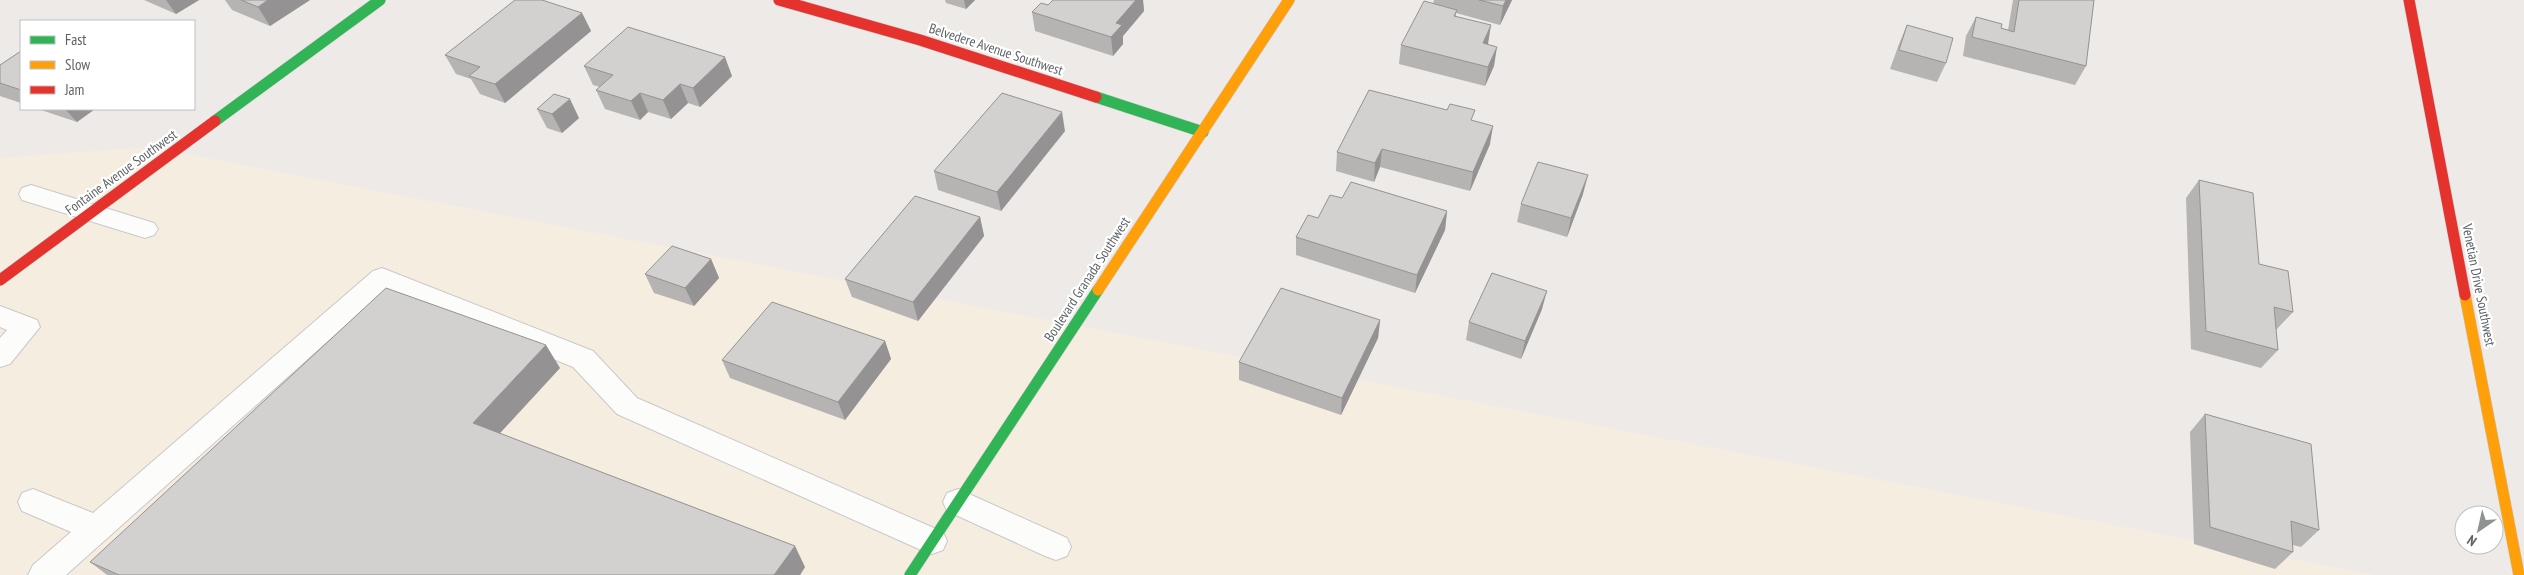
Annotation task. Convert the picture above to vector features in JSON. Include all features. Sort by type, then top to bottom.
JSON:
[{"type":"street","name":"Fontaine Avenue Southwest","points":[[0,280],[380,0]]},
{"type":"street","name":"Belvedere Avenue Southwest","points":[[779,0],[920,40],[1202,132]]},
{"type":"street","name":"Boulevard Granada Southwest","points":[[910,575],[1289,0]]},
{"type":"street","name":"Venetian Drive Southwest","points":[[2409,0],[2519,575]]},
{"type":"lane","points":[[30,194],[145,228]]},
{"type":"lane","points":[[44,575],[382,278],[583,359],[627,406],[932,541]]},
{"type":"lane","points":[[0,316],[27,327],[0,356]]},
{"type":"lane","points":[[33,502],[97,529]]},
{"type":"lane","points":[[958,502],[1056,547]]},
{"type":"shaded area","points":[[149,147],[2374,575],[0,575],[0,158]]},
{"type":"building","points":[[241,0],[268,0],[258,7]]},
{"type":"building","points":[[515,0],[542,0],[582,13],[495,84],[469,76],[480,67],[445,55]]},
{"type":"building","points":[[1053,0],[1136,0],[1116,23],[1122,25],[1111,37],[1032,12],[1041,3],[1048,5]]},
{"type":"building","points":[[1479,0],[1506,0],[1503,6]]},
{"type":"building","points":[[2019,0],[2094,0],[2086,66],[1972,37],[1976,17],[2002,24],[2001,28],[2014,32]]},
{"type":"building","points":[[1424,1],[1457,10],[1454,16],[1491,25],[1483,43],[1497,47],[1488,67],[1401,45]]},
{"type":"building","points":[[1907,25],[1953,38],[1946,63],[1899,50]]},
{"type":"building","points":[[628,27],[725,57],[693,88],[680,84],[663,100],[640,93],[631,101],[596,90],[613,75],[584,66]]},
{"type":"building","points":[[20,52],[20,90],[0,83],[0,65]]},
{"type":"building","points":[[1369,90],[1447,110],[1450,104],[1475,110],[1471,120],[1493,126],[1473,172],[1382,149],[1375,163],[1337,152]]},
{"type":"building","points":[[1002,93],[1062,112],[997,192],[934,171]]},
{"type":"building","points":[[554,94],[570,99],[552,114],[537,109]]},
{"type":"building","points":[[1538,162],[1588,175],[1571,218],[1521,204]]},
{"type":"building","points":[[2199,180],[2253,193],[2259,264],[2288,271],[2293,312],[2274,307],[2278,350],[2206,331]]},
{"type":"building","points":[[1351,182],[1447,211],[1417,275],[1296,237],[1308,215],[1318,218],[1330,195],[1342,198]]},
{"type":"building","points":[[915,196],[980,217],[913,302],[845,279]]},
{"type":"building","points":[[672,246],[711,259],[685,288],[645,274]]},
{"type":"building","points":[[1492,273],[1547,291],[1525,341],[1469,322]]},
{"type":"building","points":[[386,288],[546,345],[473,423],[795,546],[774,575],[119,575],[90,562]]},
{"type":"building","points":[[1281,288],[1380,320],[1342,398],[1239,362]]},
{"type":"building","points":[[772,302],[885,341],[838,402],[722,360]]},
{"type":"building","points":[[2205,414],[2311,444],[2319,530],[2291,521],[2293,552],[2210,527]]},
{"type":"traffic: fast","points":[[215,121],[380,0]]},
{"type":"traffic: fast","points":[[1096,97],[1203,132]]},
{"type":"traffic: fast","points":[[910,575],[1098,290]]},
{"type":"traffic: slow","points":[[1098,290],[1289,0]]},
{"type":"traffic: slow","points":[[2465,295],[2519,575]]},
{"type":"traffic: jam","points":[[779,0],[920,40],[1096,97]]},
{"type":"traffic: jam","points":[[2409,0],[2465,295]]},
{"type":"traffic: jam","points":[[0,280],[215,121]]}]
